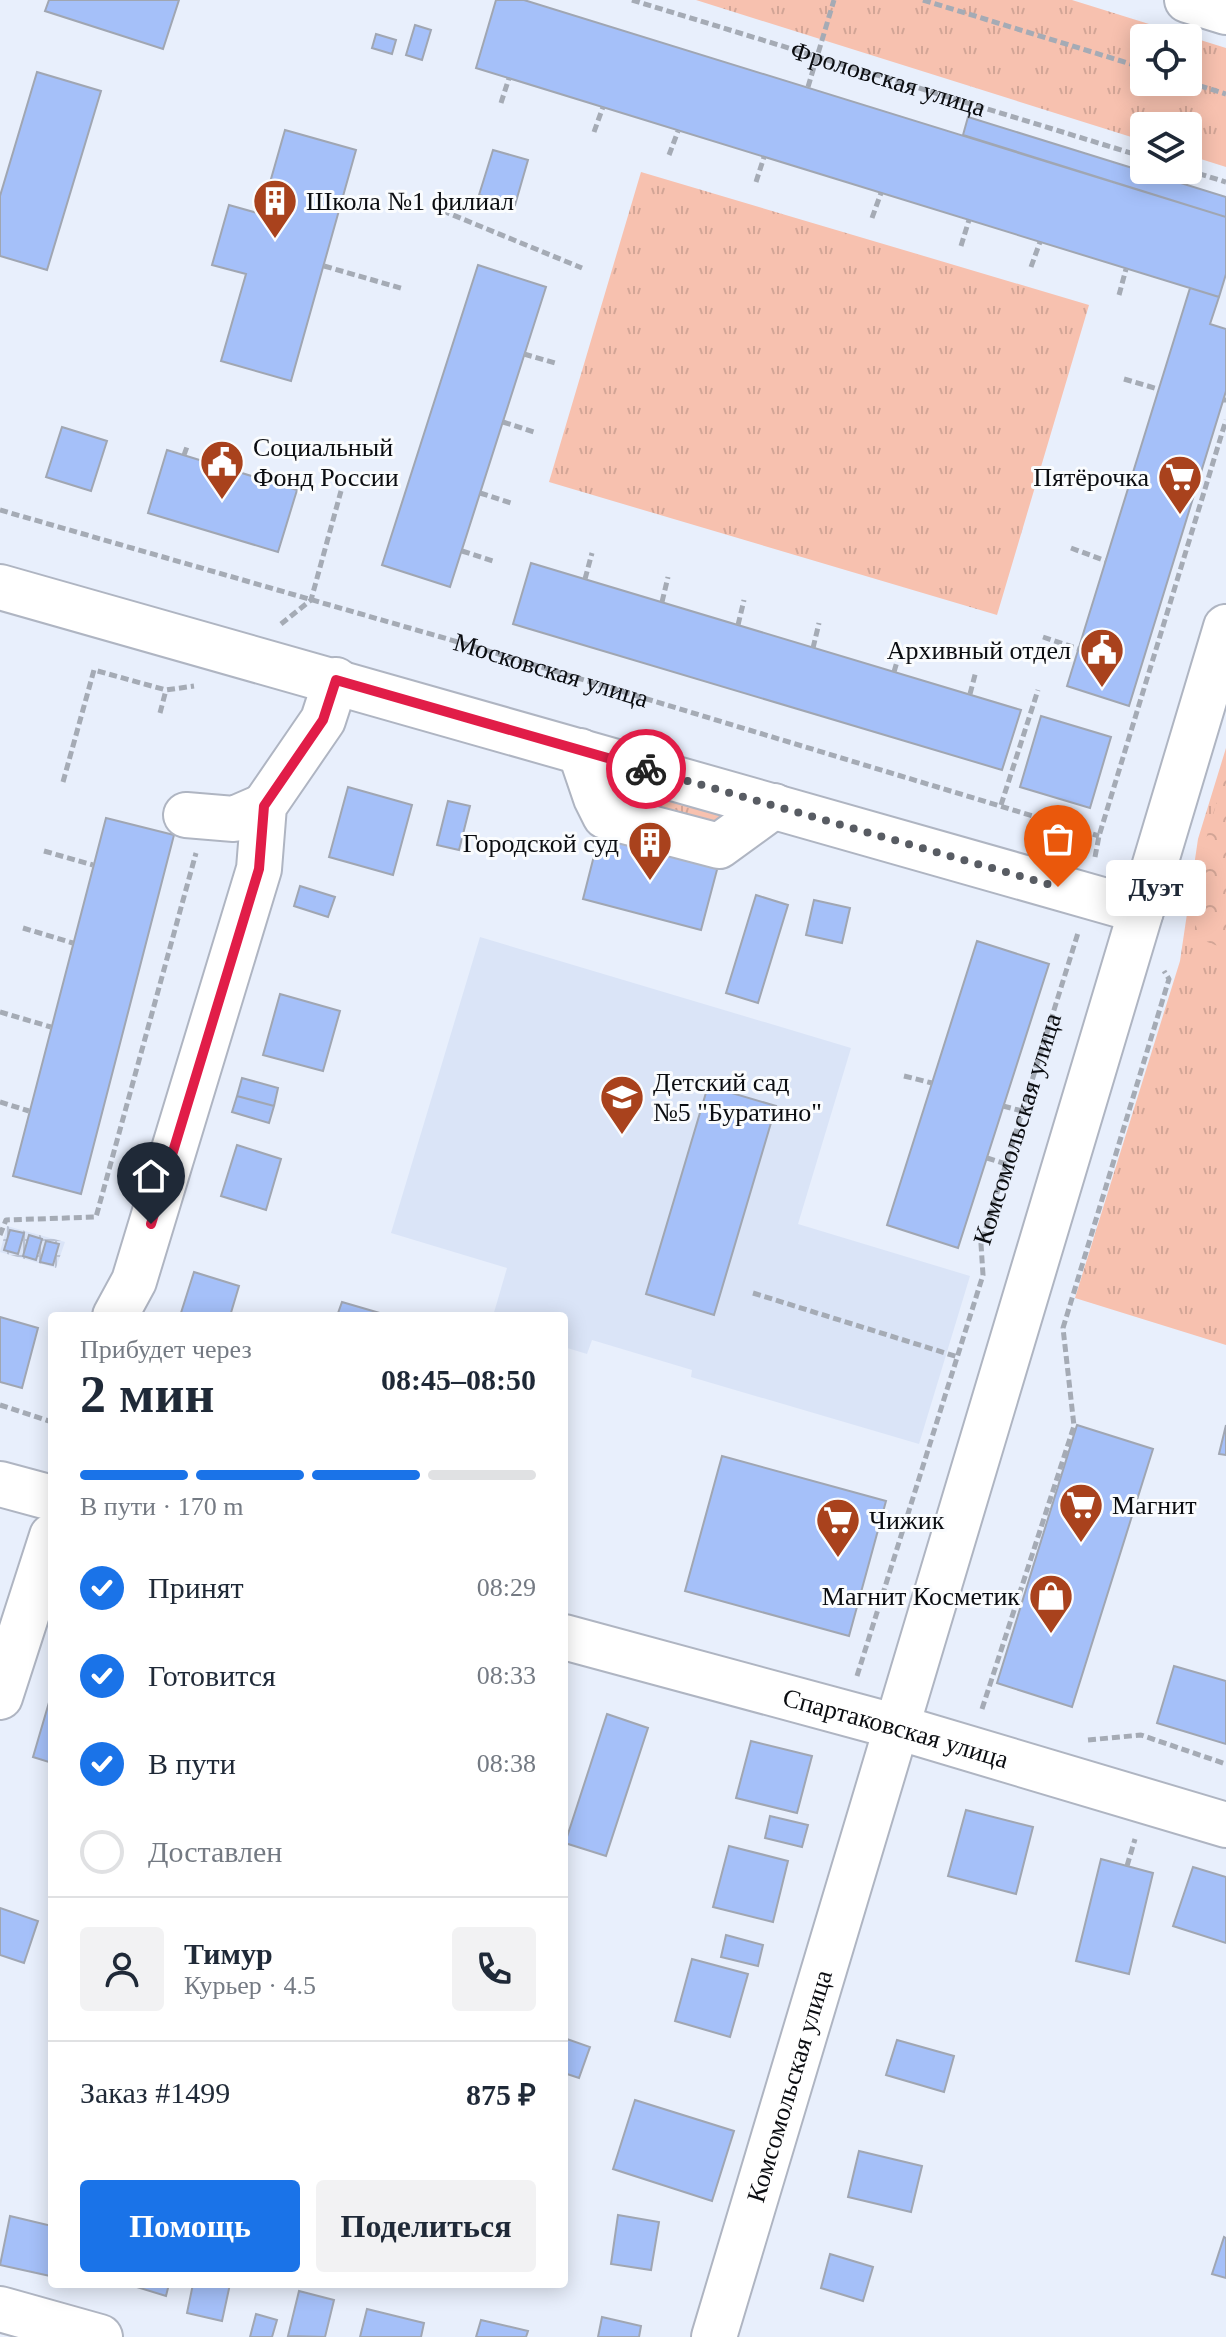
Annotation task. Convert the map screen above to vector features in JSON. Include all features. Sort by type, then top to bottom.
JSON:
[{"type":"street","points":[[1187,0],[1226,12]]},
{"type":"street","points":[[0,587],[1141,911]]},
{"type":"street","name":"Комсомольская улица","points":[[714,2337],[1226,627]]},
{"type":"street","points":[[117,1312],[134,1281],[259,869],[264,806],[323,720],[336,680]]},
{"type":"street","points":[[196,816],[234,819],[264,806]]},
{"type":"street","points":[[0,1484],[48,1497]]},
{"type":"street","points":[[0,1697],[48,1548]]},
{"type":"street","name":"Спартаковская улица","points":[[568,1638],[897,1727],[1226,1825]]},
{"type":"street","points":[[0,2309],[100,2337]]},
{"type":"path","name":"Фроловская улица","points":[[632,0],[1130,153]]},
{"type":"path","points":[[808,87],[834,0]]},
{"type":"path","points":[[923,0],[1130,64]]},
{"type":"path","points":[[501,103],[509,78]]},
{"type":"path","points":[[1202,86],[1226,94]]},
{"type":"path","points":[[594,132],[603,107]]},
{"type":"path","points":[[669,155],[678,131]]},
{"type":"path","points":[[756,182],[764,157]]},
{"type":"path","points":[[1202,175],[1226,182]]},
{"type":"path","points":[[872,218],[881,193]]},
{"type":"path","points":[[431,206],[582,268]]},
{"type":"path","points":[[961,246],[969,220]]},
{"type":"path","points":[[1031,267],[1040,242]]},
{"type":"path","points":[[324,266],[404,289]]},
{"type":"path","points":[[1119,295],[1126,269]]},
{"type":"path","points":[[524,354],[555,363]]},
{"type":"path","points":[[1124,379],[1158,389]]},
{"type":"path","name":"Комсомольская улица","points":[[845,1713],[959,1357],[983,1275],[981,1244],[1088,896],[1099,836],[1226,420]]},
{"type":"path","points":[[503,422],[534,432]]},
{"type":"path","points":[[184,455],[188,444]]},
{"type":"path","points":[[1094,476],[1129,486]]},
{"type":"path","points":[[480,493],[514,504]]},
{"type":"path","name":"Московская улица","points":[[0,510],[487,650],[1099,836]]},
{"type":"path","points":[[1071,548],[1106,561]]},
{"type":"path","points":[[462,551],[496,562]]},
{"type":"path","points":[[585,579],[592,553]]},
{"type":"path","points":[[662,602],[668,577]]},
{"type":"path","points":[[738,625],[744,600]]},
{"type":"path","points":[[813,648],[819,623]]},
{"type":"path","points":[[1043,637],[1079,649]]},
{"type":"path","points":[[894,672],[901,648]]},
{"type":"path","points":[[970,694],[976,671]]},
{"type":"path","points":[[160,713],[166,690]]},
{"type":"path","points":[[1001,805],[1038,690]]},
{"type":"path","points":[[0,1235],[6,1220],[96,1217],[196,816]]},
{"type":"path","points":[[44,851],[93,865]]},
{"type":"path","points":[[23,928],[73,943]]},
{"type":"path","points":[[0,1012],[51,1027]]},
{"type":"path","points":[[904,1076],[932,1083]]},
{"type":"path","points":[[0,1102],[29,1111]]},
{"type":"path","points":[[1003,1106],[1022,1111]]},
{"type":"path","points":[[987,1158],[1006,1164]]},
{"type":"path","points":[[753,1293],[959,1357]]},
{"type":"path","points":[[0,1405],[48,1420]]},
{"type":"path","points":[[982,1709],[1008,1638],[1059,1474]]},
{"type":"shaded area","name":"Детский сад №5 \"Буратино\"","points":[[480,937],[851,1048],[798,1224],[970,1276],[919,1444],[691,1377],[692,1370],[592,1340],[587,1354],[568,1348],[568,1312],[494,1312],[507,1268],[391,1233]]},
{"type":"shaded area","points":[[7,1226],[65,1242],[56,1268],[0,1252]]},
{"type":"green space","points":[[696,0],[1072,0],[1149,24],[1130,24],[1130,96],[1202,96],[1202,41],[1226,48],[1226,167],[1202,159],[1202,112],[1130,112],[1130,137]]},
{"type":"green space","points":[[641,172],[1089,305],[997,615],[549,482]]},
{"type":"green space","points":[[1226,748],[1226,1345],[1075,1298],[1180,961],[1198,839]]},
{"type":"green space","points":[[1226,772],[1226,949],[1194,937],[1202,852]]},
{"type":"green space","points":[[609,776],[736,811],[713,830],[618,806]]},
{"type":"building","points":[[49,0],[179,0],[163,49],[45,11]]},
{"type":"building","points":[[496,0],[524,0],[1226,217],[1226,274],[1219,297],[476,68]]},
{"type":"building","points":[[415,25],[431,30],[422,60],[406,55]]},
{"type":"building","points":[[376,34],[396,40],[392,54],[372,48]]},
{"type":"building","points":[[37,72],[101,91],[47,270],[0,256],[0,196]]},
{"type":"building","points":[[968,117],[1130,167],[1130,184],[1184,184],[1226,197],[1226,217],[963,135]]},
{"type":"building","name":"Школа №1 филиал","points":[[285,130],[356,150],[291,381],[221,361],[246,274],[212,265],[229,205],[261,214]]},
{"type":"building","points":[[493,150],[528,160],[515,205],[479,195]]},
{"type":"building","points":[[478,265],[546,287],[450,587],[382,565]]},
{"type":"building","points":[[1190,288],[1219,297],[1210,324],[1226,329],[1226,391],[1129,706],[1067,686]]},
{"type":"building","points":[[62,427],[107,441],[91,491],[46,477]]},
{"type":"building","name":"Социальный Фонд России","points":[[167,450],[297,490],[278,552],[148,513]]},
{"type":"building","points":[[531,563],[1021,710],[1002,770],[513,624]]},
{"type":"building","points":[[1041,716],[1111,737],[1090,808],[1020,787]]},
{"type":"building","points":[[348,787],[412,805],[393,875],[329,857]]},
{"type":"building","points":[[448,801],[470,806],[459,850],[437,845]]},
{"type":"building","points":[[106,818],[174,835],[81,1194],[13,1176]]},
{"type":"building","name":"Городской суд","points":[[599,836],[718,866],[701,930],[583,899]]},
{"type":"building","points":[[300,886],[335,897],[328,917],[294,906]]},
{"type":"building","points":[[756,895],[788,905],[758,1003],[726,993]]},
{"type":"building","points":[[814,900],[850,908],[842,943],[806,935]]},
{"type":"building","points":[[977,941],[1049,964],[958,1248],[887,1225]]},
{"type":"building","points":[[280,994],[340,1011],[323,1071],[263,1055]]},
{"type":"building","points":[[242,1078],[278,1088],[274,1106],[237,1096]]},
{"type":"building","points":[[708,1086],[776,1106],[714,1315],[646,1294]]},
{"type":"building","points":[[237,1096],[274,1106],[269,1123],[232,1112]]},
{"type":"building","points":[[237,1145],[281,1159],[266,1210],[221,1196]]},
{"type":"building","points":[[10,1230],[24,1233],[18,1254],[4,1250]]},
{"type":"building","points":[[29,1235],[42,1239],[36,1260],[23,1256]]},
{"type":"building","points":[[46,1241],[59,1244],[53,1265],[40,1262]]},
{"type":"building","points":[[194,1272],[239,1286],[231,1312],[181,1312]]},
{"type":"building","points":[[342,1302],[376,1312],[338,1312]]},
{"type":"building","points":[[0,1317],[38,1328],[22,1388],[0,1382]]},
{"type":"building","points":[[0,1317],[38,1328],[22,1388],[0,1382]]},
{"type":"building","name":"Магнит","points":[[1077,1425],[1153,1449],[1072,1707],[997,1683]]},
{"type":"building","points":[[1226,1425],[1226,1455],[1219,1454]]},
{"type":"building","points":[[722,1456],[886,1501],[849,1636],[685,1591]]},
{"type":"building","points":[[1174,1666],[1226,1681],[1226,1744],[1157,1723]]},
{"type":"building","points":[[48,1706],[48,1762],[33,1757]]},
{"type":"building","points":[[607,1714],[648,1728],[606,1856],[568,1844],[568,1834]]},
{"type":"building","points":[[751,1741],[812,1756],[797,1813],[736,1798]]},
{"type":"building","points":[[966,1810],[1033,1827],[1016,1894],[948,1876]]},
{"type":"building","points":[[770,1816],[808,1825],[802,1847],[765,1838]]},
{"type":"building","points":[[729,1846],[788,1861],[773,1922],[713,1907]]},
{"type":"building","points":[[1101,1859],[1153,1873],[1129,1974],[1076,1961]]},
{"type":"building","points":[[1193,1867],[1226,1877],[1226,1943],[1173,1926]]},
{"type":"building","points":[[0,1908],[38,1921],[24,1963],[0,1955]]},
{"type":"building","points":[[726,1935],[763,1945],[758,1966],[721,1957]]},
{"type":"building","points":[[692,1959],[748,1974],[730,2037],[675,2021]]},
{"type":"building","points":[[568,2039],[590,2047],[579,2078],[568,2074]]},
{"type":"building","points":[[897,2040],[954,2056],[944,2092],[886,2075]]},
{"type":"building","points":[[635,2100],[734,2131],[712,2201],[613,2169]]},
{"type":"building","points":[[859,2151],[922,2166],[911,2212],[848,2197]]},
{"type":"building","points":[[618,2215],[659,2222],[651,2270],[611,2264]]},
{"type":"building","points":[[10,2216],[48,2225],[48,2276],[0,2265]]},
{"type":"building","points":[[1226,2238],[1226,2278],[1212,2274]]},
{"type":"building","points":[[830,2254],[873,2267],[863,2301],[821,2288]]},
{"type":"building","points":[[140,2288],[168,2288],[166,2296]]},
{"type":"building","points":[[192,2288],[229,2288],[222,2321],[187,2313]]},
{"type":"building","points":[[299,2291],[334,2300],[325,2337],[288,2336]]},
{"type":"building","points":[[367,2309],[424,2323],[421,2337],[360,2337]]},
{"type":"building","points":[[256,2314],[277,2320],[272,2337],[250,2337]]},
{"type":"building","points":[[602,2317],[641,2326],[639,2337],[598,2337]]},
{"type":"building","points":[[481,2320],[528,2331],[526,2337],[476,2337]]},
{"type":"way so far","points":[[646,769],[1058,887]]},
{"type":"place","name":"Школа №1 филиал","points":[[275,240]]},
{"type":"place","name":"Социальный Фонд России","points":[[222,501]]},
{"type":"place","name":"Пятёрочка","points":[[1180,516]]},
{"type":"place","name":"Архивный отдел","points":[[1102,689]]},
{"type":"place","name":"Городской суд","points":[[650,882]]},
{"type":"place","name":"Дуэт","points":[[1058,887]]},
{"type":"place","name":"Детский сад №5 \"Буратино\"","points":[[622,1136]]},
{"type":"place","name":"Магнит","points":[[1081,1544]]},
{"type":"place","name":"Чижик","points":[[838,1559]]},
{"type":"place","name":"Магнит Косметик","points":[[1051,1635]]},
{"type":"route","points":[[151,1224],[259,869],[264,806],[323,720],[336,680],[646,769]]}]
